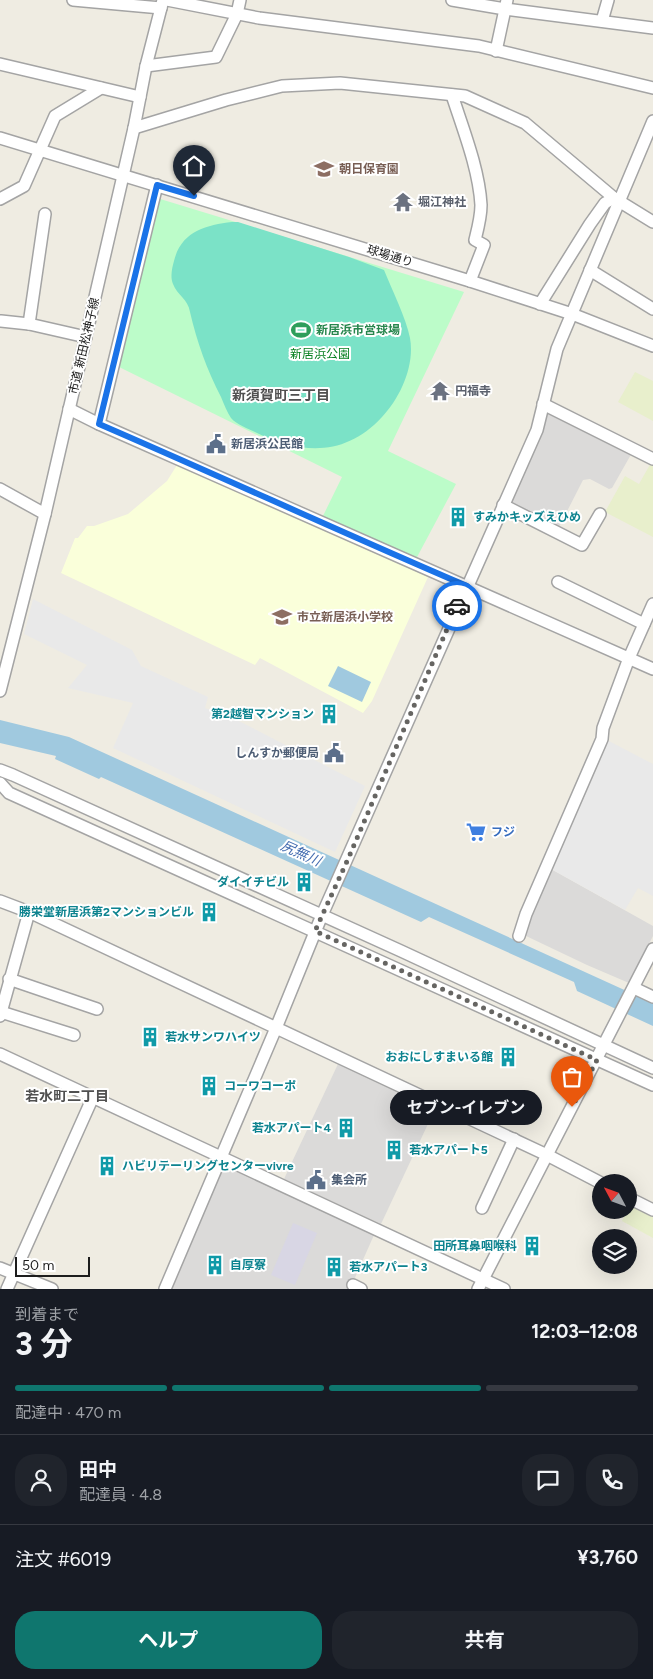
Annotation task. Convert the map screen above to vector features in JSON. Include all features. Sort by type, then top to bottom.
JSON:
[{"type":"street","points":[[73,0],[164,3],[448,42],[496,51],[653,88]]},
{"type":"street","points":[[146,66],[216,57],[237,14],[240,0]]},
{"type":"street","points":[[452,0],[506,5],[653,28]]},
{"type":"street","points":[[602,21],[608,0]]},
{"type":"street","name":"市道 新田松神子線","points":[[0,691],[46,514],[124,176],[146,66],[164,3]]},
{"type":"street","points":[[496,51],[506,5]]},
{"type":"street","points":[[0,64],[140,96]]},
{"type":"street","points":[[134,128],[226,100],[282,86],[340,83],[465,96],[525,123],[616,199],[653,222]]},
{"type":"street","points":[[0,199],[24,186],[55,116],[101,88]]},
{"type":"street","points":[[452,95],[474,166],[481,205],[475,240],[484,245],[470,281]]},
{"type":"street","points":[[165,1289],[276,1028],[315,931],[537,430],[558,349],[616,199],[653,121]]},
{"type":"street","name":"球場通り","points":[[0,138],[470,281],[572,314],[653,346]]},
{"type":"street","points":[[99,424],[157,185]]},
{"type":"street","points":[[540,304],[605,203],[616,199]]},
{"type":"street","points":[[29,324],[44,214]]},
{"type":"street","points":[[590,270],[653,309]]},
{"type":"street","points":[[0,322],[29,324],[86,337]]},
{"type":"street","points":[[543,404],[653,458]]},
{"type":"street","points":[[69,409],[99,424],[653,669]]},
{"type":"street","points":[[0,489],[46,514]]},
{"type":"street","points":[[503,506],[582,545],[600,514]]},
{"type":"street","points":[[558,582],[644,624]]},
{"type":"street","points":[[519,936],[526,914],[602,739],[603,728],[629,658],[653,604]]},
{"type":"street","points":[[0,770],[401,951],[653,1068]]},
{"type":"street","points":[[0,783],[9,793],[653,1085]]},
{"type":"street","points":[[0,901],[29,912],[547,1155],[592,1178]]},
{"type":"street","points":[[29,912],[0,1014],[74,1035]]},
{"type":"street","points":[[480,1284],[653,949]]},
{"type":"street","points":[[392,967],[401,951]]},
{"type":"street","points":[[9,979],[97,1008]]},
{"type":"street","points":[[633,990],[653,997]]},
{"type":"street","points":[[0,1054],[220,1157],[480,1284],[504,1289]]},
{"type":"street","points":[[7,1289],[93,1097]]},
{"type":"street","points":[[482,1208],[514,1140]]},
{"type":"street","points":[[638,1202],[653,1210]]},
{"type":"street","points":[[0,1268],[52,1289]]},
{"type":"shaded area","points":[[635,372],[653,381],[653,421],[618,402]]},
{"type":"shaded area","points":[[547,412],[633,451],[612,488],[609,489],[590,479],[583,480],[558,529],[508,505]]},
{"type":"shaded area","points":[[652,461],[653,537],[605,512],[625,476],[639,484]]},
{"type":"shaded area","name":"市立新居浜小学校","points":[[177,465],[428,577],[372,701],[363,713],[260,658],[255,665],[61,573],[75,538],[78,538],[87,526],[94,526],[128,514],[167,481]]},
{"type":"shaded area","points":[[33,599],[132,650],[141,666],[208,697],[205,708],[233,718],[365,786],[335,852],[113,748],[133,703],[68,688],[87,665],[24,634]]},
{"type":"shaded area","points":[[605,739],[653,764],[653,896],[638,888],[625,910],[551,869]]},
{"type":"shaded area","points":[[551,869],[653,926],[653,936],[629,983],[524,935]]},
{"type":"shaded area","points":[[338,1064],[435,1109],[381,1224],[284,1179]]},
{"type":"shaded area","points":[[223,1165],[374,1235],[350,1289],[169,1289]]},
{"type":"shaded area","points":[[638,1205],[653,1213],[653,1238],[637,1229],[622,1221],[623,1219],[638,1219]]},
{"type":"shaded area","points":[[293,1223],[317,1233],[295,1285],[271,1275]]},
{"type":"green space","name":"新居浜公園","points":[[157,198],[464,292],[388,451],[456,484],[416,559],[322,518],[342,477],[117,366]]},
{"type":"green space","name":"新居浜市営球場","points":[[238,222],[349,257],[384,270],[408,330],[411,349],[410,359],[405,381],[395,401],[368,430],[354,439],[339,445],[307,448],[274,440],[243,427],[230,416],[203,356],[189,308],[175,288],[171,275],[177,251],[188,237],[204,228]]},
{"type":"water","points":[[338,666],[371,682],[362,702],[328,686]]},
{"type":"water","name":"尻無川","points":[[0,720],[69,737],[653,1003],[653,1026],[577,991],[574,982],[429,917],[421,922],[101,777],[99,779],[55,759],[56,756],[0,743]]},
{"type":"way so far","points":[[457,606],[315,931],[597,1060],[572,1107]]},
{"type":"place","name":"朝日保育園","points":[[324,169]]},
{"type":"place","name":"堀江神社","points":[[403,202]]},
{"type":"place","name":"新居浜市営球場","points":[[301,330]]},
{"type":"place","name":"円福寺","points":[[440,391]]},
{"type":"place","name":"新居浜公民館","points":[[216,444]]},
{"type":"place","name":"すみかキッズえひめ","points":[[458,517]]},
{"type":"place","name":"市立新居浜小学校","points":[[282,617]]},
{"type":"place","name":"第2越智マンション","points":[[329,714]]},
{"type":"place","name":"しんすか郵便局","points":[[334,753]]},
{"type":"place","name":"フジ","points":[[476,832]]},
{"type":"place","name":"ダイイチビル","points":[[304,882]]},
{"type":"place","name":"勝栄堂新居浜第2マンションビル","points":[[209,912]]},
{"type":"place","name":"若水サンワハイツ","points":[[150,1037]]},
{"type":"place","name":"おおにしすまいる館","points":[[508,1057]]},
{"type":"place","name":"コーワコーポ","points":[[209,1086]]},
{"type":"place","name":"セブン-イレブン","points":[[572,1107]]},
{"type":"place","name":"若水アパート4","points":[[346,1128]]},
{"type":"place","name":"若水アパート5","points":[[394,1150]]},
{"type":"place","name":"ハビリテーリングセンターvivre","points":[[107,1166]]},
{"type":"place","name":"集会所","points":[[316,1180]]},
{"type":"place","name":"田所耳鼻咽喉科","points":[[532,1246]]},
{"type":"place","name":"自厚寮","points":[[215,1265]]},
{"type":"place","name":"若水アパート3","points":[[334,1267]]},
{"type":"district","name":"新須賀町三丁目","points":[[281,395]]},
{"type":"district","name":"若水町二丁目","points":[[67,1096]]},
{"type":"route","points":[[194,196],[157,185],[99,424],[467,586],[457,606]]}]
